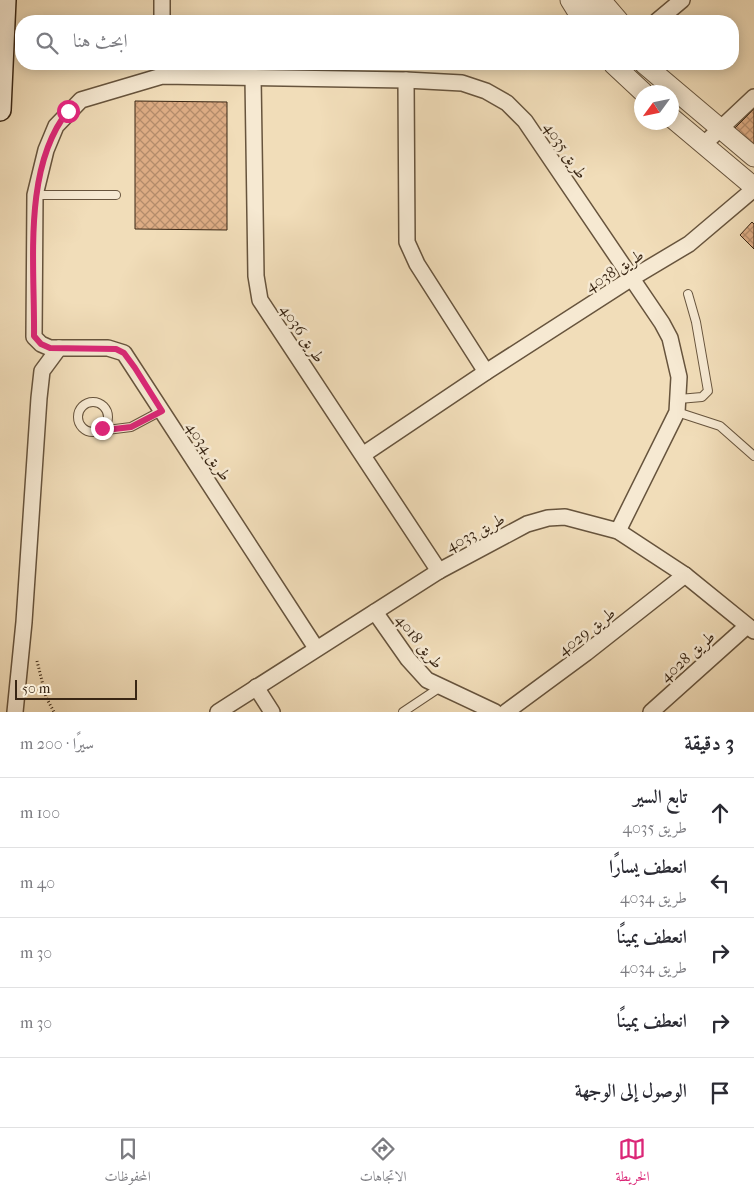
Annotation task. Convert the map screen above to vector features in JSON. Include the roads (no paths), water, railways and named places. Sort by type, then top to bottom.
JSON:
[{"type":"main road","points":[[0,110],[5,0]]},
{"type":"main road","points":[[3,51],[19,0]]},
{"type":"street","points":[[162,0],[162,15]]},
{"type":"street","points":[[570,0],[579,15]]},
{"type":"street","points":[[586,0],[596,15]]},
{"type":"street","points":[[601,0],[614,15]]},
{"type":"street","points":[[664,15],[682,0]]},
{"type":"street","name":"طريق 4035","points":[[34,336],[35,196],[46,150],[56,126],[68,111],[81,100],[162,70],[252,77],[462,83],[486,91],[506,103],[525,121],[632,278],[670,338],[680,377],[678,406],[618,531]]},
{"type":"street","points":[[619,70],[636,85]]},
{"type":"street","points":[[651,70],[669,85]]},
{"type":"street","points":[[659,70],[671,85]]},
{"type":"street","name":"طريق 4036","points":[[252,77],[257,289],[266,310],[364,454],[439,571]]},
{"type":"street","points":[[406,80],[407,242],[417,264],[486,372]]},
{"type":"street","points":[[679,93],[754,157]]},
{"type":"street","points":[[703,145],[754,97]]},
{"type":"street","points":[[679,124],[754,188]]},
{"type":"street","name":"طريق 4038","points":[[364,454],[486,372],[632,278],[689,244],[754,188]]},
{"type":"street","name":"طريق 4034","points":[[34,336],[45,347],[108,348],[124,353],[316,648]]},
{"type":"street","points":[[15,712],[26,602],[42,370],[50,357],[59,348]]},
{"type":"street","name":"طريق 4033","points":[[218,712],[439,571],[526,524],[548,518],[565,517],[618,531],[685,575],[751,628]]},
{"type":"street","name":"طريق 4029","points":[[506,712],[586,653],[685,575]]},
{"type":"street","name":"طريق 4018","points":[[375,612],[417,670],[427,680],[440,688],[495,712]]},
{"type":"street","name":"طريق 4028","points":[[651,712],[751,628]]},
{"type":"street","points":[[256,686],[272,712]]},
{"type":"lane","points":[[35,196],[116,195]]},
{"type":"lane","points":[[678,406],[702,397],[708,391],[696,322],[688,294]]},
{"type":"lane","points":[[678,406],[720,426],[754,456]]},
{"type":"lane","points":[[97,431],[131,427],[162,411]]},
{"type":"lane","points":[[403,712],[440,688]]}]
